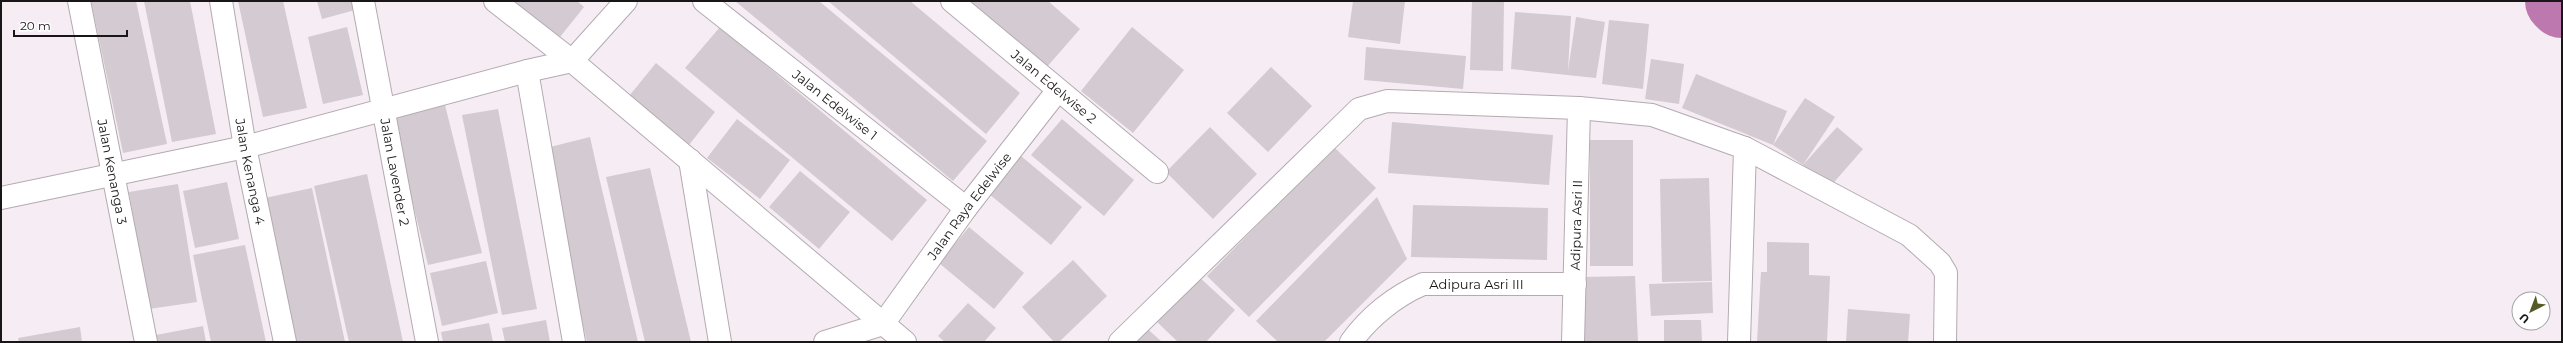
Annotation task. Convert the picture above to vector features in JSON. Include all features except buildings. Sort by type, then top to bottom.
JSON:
[{"type":"street","name":"Jalan Kenanga 3","points":[[79,1],[146,342]]},
{"type":"street","name":"Jalan Kenanga 4","points":[[221,1],[245,147],[285,342]]},
{"type":"street","name":"Jalan Lavender 2","points":[[363,1],[427,342]]},
{"type":"street","points":[[495,1],[572,62],[690,160],[905,342]]},
{"type":"street","points":[[1,198],[113,176],[245,147],[527,71],[572,62],[626,1]]},
{"type":"street","name":"Jalan Edelwise 1","points":[[704,1],[966,208]]},
{"type":"street","name":"Jalan Edelwise 2","points":[[952,1],[1157,172]]},
{"type":"street","points":[[527,71],[574,342]]},
{"type":"street","name":"Jalan Raya Edelwise","points":[[883,324],[966,208],[1058,90]]},
{"type":"street","points":[[1120,342],[1359,109],[1387,101],[1579,108],[1652,115],[1745,148],[1909,235],[1940,263],[1946,273],[1945,342]]},
{"type":"street","name":"Adipura Asri II","points":[[1573,342],[1579,108]]},
{"type":"street","points":[[1739,342],[1745,148]]},
{"type":"street","points":[[690,160],[720,342]]},
{"type":"street","name":"Adipura Asri III","points":[[1351,342],[1382,309],[1402,293],[1423,284],[1575,284]]},
{"type":"street","points":[[825,342],[883,324]]},
{"type":"waterway","points":[[2559,1],[2562,4]]}]
